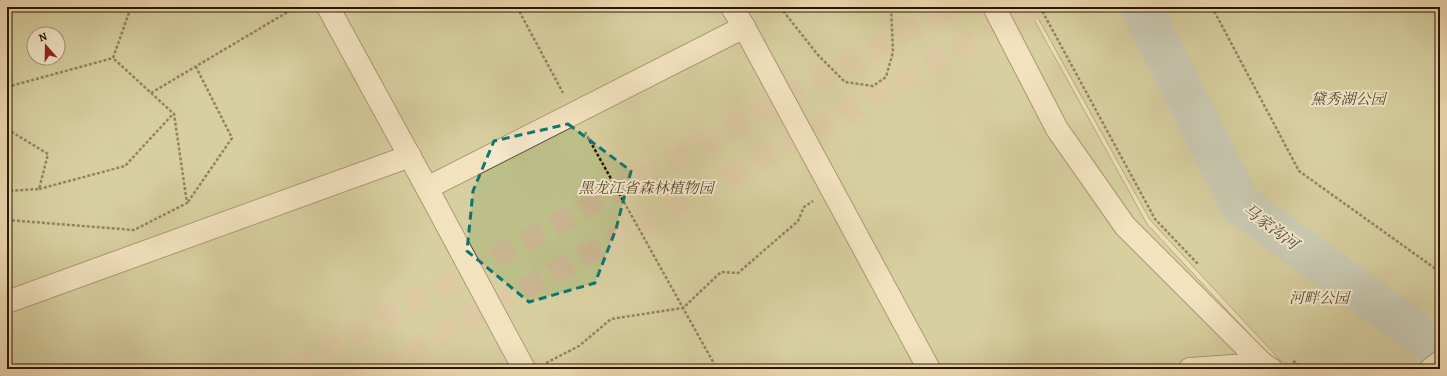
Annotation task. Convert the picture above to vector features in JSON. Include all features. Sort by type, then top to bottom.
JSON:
[{"type":"street","points":[[328,7],[427,188],[532,367]]},
{"type":"street","points":[[732,7],[929,369]]},
{"type":"street","points":[[994,7],[1057,129],[1125,226],[1267,366]]},
{"type":"street","points":[[427,188],[744,27]]},
{"type":"street","points":[[7,302],[410,156]]},
{"type":"street","points":[[1431,369],[1440,362]]},
{"type":"street","points":[[1190,369],[1267,366]]},
{"type":"path","points":[[113,58],[131,7]]},
{"type":"path","points":[[151,93],[296,7]]},
{"type":"path","points":[[517,7],[574,113],[717,369]]},
{"type":"path","points":[[780,7],[818,55],[845,82],[873,86],[886,77],[893,52],[891,7]]},
{"type":"path","points":[[1040,7],[1155,219],[1204,270]]},
{"type":"path","points":[[1212,7],[1299,171],[1440,272]]},
{"type":"path","points":[[7,87],[113,58]]},
{"type":"path","points":[[113,58],[174,114],[187,203]]},
{"type":"path","points":[[7,220],[134,230],[187,203],[232,138],[196,66]]},
{"type":"path","points":[[7,191],[39,190],[125,166],[174,114]]},
{"type":"path","points":[[7,129],[48,154],[39,190]]},
{"type":"path","points":[[532,367],[579,346],[611,319],[683,308],[721,272],[738,273],[798,221],[804,207],[831,188]]},
{"type":"path","points":[[1291,360],[1306,369]]},
{"type":"highlighted area","points":[[568,124],[631,171],[616,229],[595,283],[529,302],[467,251],[473,191],[494,141]]},
{"type":"green space","name":"黑龙江省森林植物园","points":[[7,7],[1027,7],[1147,224],[1277,364],[1285,369],[7,369]]},
{"type":"green space","points":[[1032,7],[1440,7],[1440,369],[1295,369],[1281,361],[1150,220]]},
{"type":"waterway","name":"马家沟河","points":[[1141,7],[1241,205],[1440,350]]},
{"type":"tunnel","points":[[292,369],[951,7]]},
{"type":"tunnel","points":[[378,369],[1037,7]]},
{"type":"park label","name":"黛秀湖公园","points":[[1348,99]]},
{"type":"park label","name":"河畔公园","points":[[1319,298]]}]
